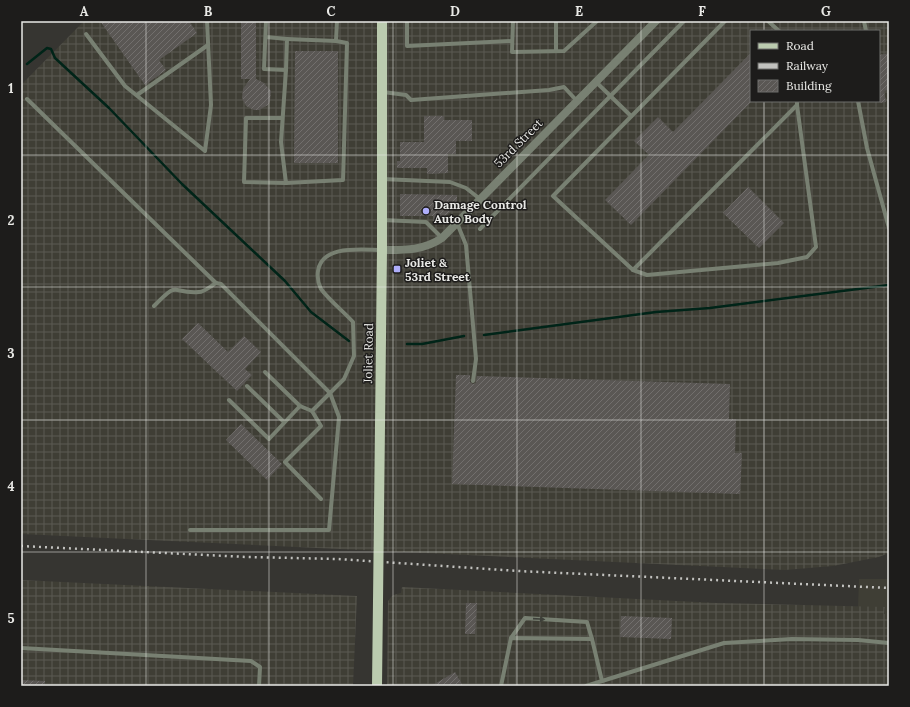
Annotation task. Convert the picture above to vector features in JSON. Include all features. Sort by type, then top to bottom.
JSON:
[{"type":"main road","name":"Joliet Road","points":[[377,686],[382,250],[382,21]]},
{"type":"street","name":"53rd Street","points":[[382,250],[416,250],[442,238],[656,21]]},
{"type":"lane","points":[[86,34],[125,86],[205,151],[211,105],[207,21]]},
{"type":"lane","points":[[266,21],[264,69],[286,70]]},
{"type":"lane","points":[[336,42],[337,21]]},
{"type":"lane","points":[[407,21],[407,46],[512,41]]},
{"type":"lane","points":[[513,21],[512,52],[564,51],[597,21]]},
{"type":"lane","points":[[556,21],[556,51]]},
{"type":"lane","points":[[480,230],[684,21]]},
{"type":"lane","points":[[725,21],[553,196],[632,270],[647,275],[778,263],[807,257],[816,248],[797,103]]},
{"type":"lane","points":[[768,21],[778,30]]},
{"type":"lane","points":[[266,37],[347,43],[343,180],[286,183],[244,182],[246,118],[282,118]]},
{"type":"lane","points":[[286,183],[282,163],[282,118],[287,39]]},
{"type":"lane","points":[[137,95],[208,45]]},
{"type":"lane","points":[[595,82],[631,116]]},
{"type":"lane","points":[[382,92],[406,95],[411,100],[549,90],[564,87],[577,101]]},
{"type":"lane","points":[[27,99],[216,283],[221,284],[330,393],[339,417],[329,530],[190,530]]},
{"type":"lane","points":[[858,102],[867,148],[889,228]]},
{"type":"lane","points":[[632,270],[797,103]]},
{"type":"lane","points":[[382,178],[450,182],[466,188],[480,199]]},
{"type":"lane","points":[[382,220],[426,222],[442,238]]},
{"type":"lane","points":[[457,222],[466,245],[476,359],[473,381]]},
{"type":"lane","points":[[312,411],[344,379],[354,356],[353,322],[321,288],[317,278],[319,266],[326,257],[338,251],[382,250]]},
{"type":"lane","points":[[154,306],[170,290],[176,289],[201,292],[216,283]]},
{"type":"lane","points":[[265,372],[300,406],[312,411],[321,426],[285,462],[321,499]]},
{"type":"lane","points":[[247,386],[284,422]]},
{"type":"lane","points":[[229,400],[268,438],[300,406]]},
{"type":"lane","points":[[501,686],[511,638],[525,618],[587,622],[602,681]]},
{"type":"lane","points":[[511,638],[592,639]]},
{"type":"lane","points":[[586,686],[724,642],[792,639],[858,640],[889,643]]},
{"type":"lane","points":[[21,648],[250,661],[260,667],[259,686]]},
{"type":"shaded area","points":[[84,21],[889,21],[889,553],[879,557],[833,566],[785,570],[21,534],[21,85]]},
{"type":"shaded area","points":[[859,579],[889,579],[889,614],[884,614],[885,608],[858,607]]},
{"type":"shaded area","points":[[21,580],[357,596],[353,686],[21,686]]},
{"type":"shaded area","points":[[402,587],[717,603],[885,607],[884,614],[889,614],[889,686],[387,686],[388,601],[393,595],[401,593]]},
{"type":"building","points":[[100,21],[189,21],[197,33],[159,60],[166,70],[145,85]]},
{"type":"building","points":[[241,21],[256,21],[256,79],[264,83],[271,91],[268,105],[259,110],[254,110],[246,106],[242,98],[243,89],[250,79],[241,79]]},
{"type":"building","points":[[295,51],[338,51],[338,163],[294,163]]},
{"type":"building","points":[[889,53],[889,90],[884,91],[886,102],[880,103],[880,102],[880,55]]},
{"type":"building","points":[[750,54],[751,102],[631,225],[605,200],[649,155],[634,141],[658,117],[673,132]]},
{"type":"building","points":[[424,116],[444,116],[444,120],[472,120],[472,141],[456,141],[456,154],[448,154],[448,173],[427,174],[427,168],[397,168],[397,161],[400,161],[400,142],[424,142]]},
{"type":"building","points":[[748,187],[784,223],[759,248],[723,213]]},
{"type":"building","name":"Damage Control Auto Body","points":[[400,194],[457,195],[457,205],[441,221],[433,222],[433,216],[400,216]]},
{"type":"building","points":[[198,323],[228,352],[244,336],[261,352],[245,369],[252,375],[237,391],[182,339]]},
{"type":"building","points":[[456,375],[470,375],[470,382],[473,384],[476,383],[477,376],[730,384],[729,419],[736,419],[735,453],[742,453],[740,494],[452,484]]},
{"type":"building","points":[[241,424],[282,464],[267,480],[226,440]]},
{"type":"building","points":[[466,603],[477,603],[475,634],[465,634]]},
{"type":"building","points":[[621,616],[672,618],[671,639],[620,637]]},
{"type":"building","points":[[455,672],[463,686],[431,686]]},
{"type":"building","points":[[21,680],[45,681],[45,686],[21,686]]},
{"type":"waterway","points":[[27,64],[47,48],[51,49],[55,58],[109,108],[182,184],[285,281],[311,312],[349,341]]},
{"type":"waterway","points":[[484,335],[656,312],[710,308],[889,285]]},
{"type":"waterway","points":[[407,344],[422,344],[464,336]]},
{"type":"railway","points":[[21,546],[247,557],[338,559],[518,571],[889,588]]},
{"type":"place","name":"Damage Control Auto Body","points":[[426,211]]},
{"type":"place","name":"Joliet & 53rd Street","points":[[397,269]]}]
